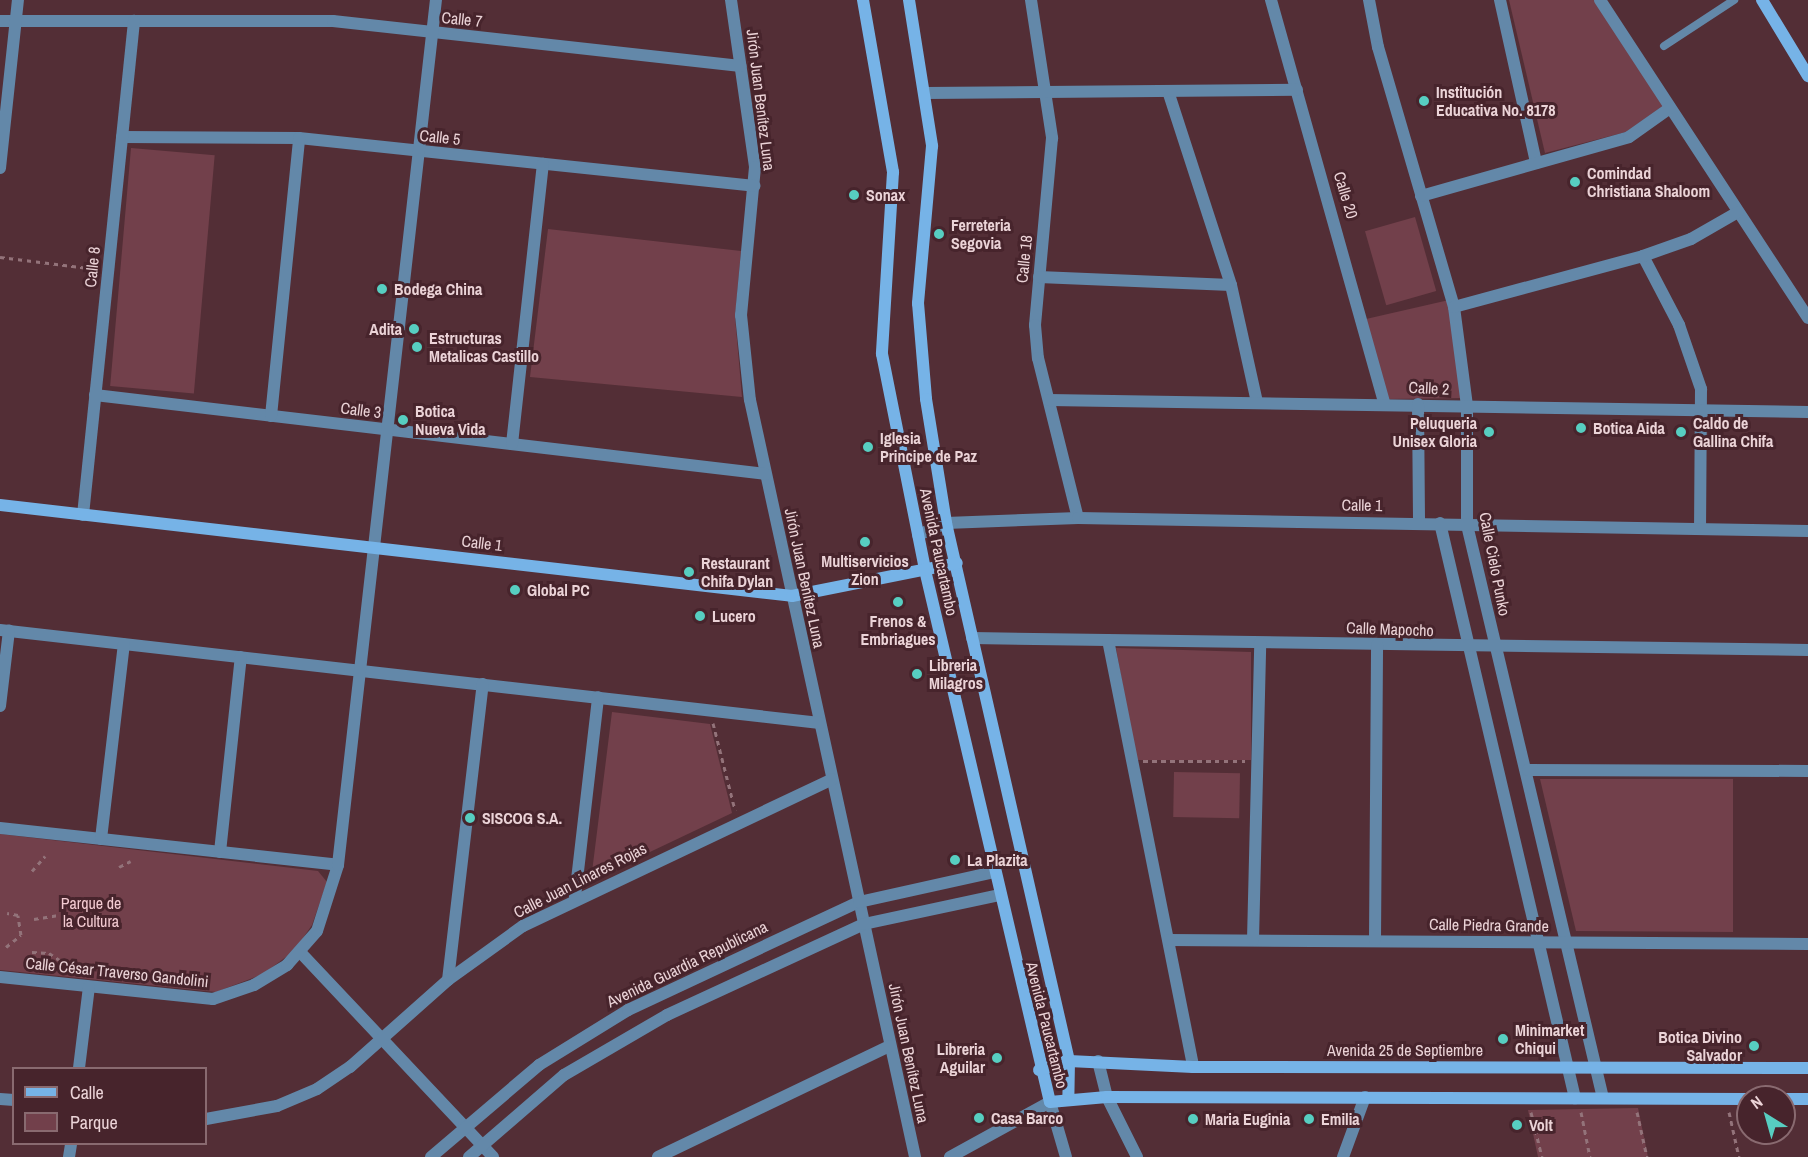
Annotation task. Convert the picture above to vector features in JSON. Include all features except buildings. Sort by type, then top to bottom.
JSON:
[{"type":"main road","name":"Avenida Paucartambo","points":[[863,0],[893,172],[882,354],[925,570],[1039,1070],[1050,1102]]},
{"type":"main road","name":"Avenida Paucartambo","points":[[909,0],[926,93],[931,195],[922,250],[919,348],[946,523],[957,563],[972,638],[1069,1061],[1068,1100]]},
{"type":"main road","points":[[1762,0],[1808,76]]},
{"type":"main road","name":"Calle 1","points":[[0,505],[792,596],[957,563]]},
{"type":"main road","name":"Avenida 25 de Septiembre","points":[[1039,1070],[1069,1061],[1193,1067],[1808,1068]]},
{"type":"main road","points":[[1050,1102],[1107,1097],[1736,1099]]},
{"type":"street","points":[[0,168],[18,0]]},
{"type":"street","name":"Calle César Traverso Gandolini","points":[[0,976],[213,999],[254,985],[301,953],[317,931],[338,865],[436,0]]},
{"type":"street","name":"Jirón Juan Benítez Luna","points":[[731,0],[741,66],[754,186],[741,333],[765,474],[915,1157]]},
{"type":"street","name":"Calle 18","points":[[1031,0],[1052,138],[1035,325],[1049,400],[1078,518]]},
{"type":"street","name":"Calle 20","points":[[1270,0],[1384,402]]},
{"type":"street","name":"Calle Cielo Punko","points":[[1369,0],[1421,196],[1454,308],[1467,406],[1467,525],[1528,770],[1603,1098]]},
{"type":"street","points":[[1500,0],[1536,163]]},
{"type":"street","points":[[1600,0],[1808,318]]},
{"type":"street","name":"Calle 7","points":[[0,21],[134,21],[268,17],[432,32],[741,66]]},
{"type":"street","name":"Calle 8","points":[[83,515],[134,21]]},
{"type":"street","points":[[926,93],[1297,90]]},
{"type":"street","points":[[1168,92],[1231,285],[1257,402]]},
{"type":"street","points":[[1421,196],[1629,137],[1670,108]]},
{"type":"street","name":"Calle 5","points":[[122,137],[298,138],[754,186]]},
{"type":"street","points":[[271,416],[298,138]]},
{"type":"street","points":[[512,444],[543,164]]},
{"type":"street","points":[[1454,308],[1643,256],[1691,238],[1738,212]]},
{"type":"street","points":[[1643,256],[1696,368],[1701,410],[1700,529]]},
{"type":"street","points":[[1039,277],[1231,285]]},
{"type":"street","name":"Calle 3","points":[[95,395],[765,474]]},
{"type":"street","name":"Calle 2","points":[[1049,400],[1384,402],[1467,406],[1808,412]]},
{"type":"street","points":[[1418,404],[1419,523]]},
{"type":"street","name":"Calle 1","points":[[918,535],[946,523],[1078,518],[1808,531]]},
{"type":"street","points":[[1440,523],[1575,1098]]},
{"type":"street","points":[[0,706],[4,631],[820,723]]},
{"type":"street","name":"Calle Mapocho","points":[[972,638],[1469,648],[1808,650]]},
{"type":"street","points":[[1108,640],[1193,1067]]},
{"type":"street","points":[[1253,939],[1260,643]]},
{"type":"street","points":[[100,839],[123,644]]},
{"type":"street","points":[[1375,940],[1377,645]]},
{"type":"street","points":[[220,852],[241,657]]},
{"type":"street","points":[[448,980],[483,684]]},
{"type":"street","points":[[575,897],[598,697]]},
{"type":"street","points":[[1528,770],[1808,771]]},
{"type":"street","name":"Calle Juan Linares Rojas","points":[[207,1119],[298,1098],[350,1067],[448,980],[501,940],[575,897],[832,779]]},
{"type":"street","points":[[0,828],[338,865]]},
{"type":"street","name":"Avenida Guardia Republicana","points":[[431,1157],[539,1065],[600,1025],[859,902],[994,872]]},
{"type":"street","points":[[469,1157],[564,1075],[613,1043],[864,924],[999,895]]},
{"type":"street","name":"Calle Piedra Grande","points":[[1169,940],[1808,944]]},
{"type":"street","points":[[301,953],[493,1157]]},
{"type":"street","points":[[79,1067],[89,987]]},
{"type":"street","points":[[658,1157],[890,1046]]},
{"type":"street","points":[[1098,1061],[1107,1097],[1137,1157]]},
{"type":"street","points":[[1343,1157],[1365,1097]]},
{"type":"street","points":[[951,1157],[1050,1102],[1066,1157]]},
{"type":"lane","points":[[1664,46],[1734,0]]},
{"type":"path","points":[[0,257],[108,271]]},
{"type":"path","points":[[710,710],[738,823]]},
{"type":"path","points":[[1133,761],[1257,761]]},
{"type":"path","points":[[32,871],[45,856]]},
{"type":"path","points":[[119,867],[131,861]]},
{"type":"path","points":[[6,947],[21,935],[18,915],[7,913]]},
{"type":"path","points":[[34,919],[59,915]]},
{"type":"path","points":[[32,952],[49,953],[64,963]]},
{"type":"path","points":[[1522,1098],[1531,1112],[1542,1157]]},
{"type":"path","points":[[1631,1098],[1647,1157]]},
{"type":"path","points":[[1726,1099],[1739,1157]]},
{"type":"path","points":[[1581,1111],[1590,1157]]},
{"type":"green space","points":[[1509,0],[1599,0],[1671,100],[1626,132],[1545,153]]},
{"type":"green space","points":[[131,148],[215,155],[194,393],[110,386]]},
{"type":"green space","points":[[1415,217],[1436,291],[1386,305],[1365,231]]},
{"type":"green space","points":[[548,229],[741,251],[735,317],[742,397],[530,377]]},
{"type":"green space","points":[[1449,300],[1468,398],[1387,399],[1366,319]]},
{"type":"green space","points":[[1116,648],[1251,652],[1251,760],[1136,760]]},
{"type":"green space","points":[[612,712],[710,724],[732,813],[591,880]]},
{"type":"green space","points":[[1174,772],[1240,773],[1239,818],[1173,817]]},
{"type":"green space","points":[[1540,779],[1733,779],[1733,932],[1576,931]]},
{"type":"green space","name":"Parque de la Cultura","points":[[0,834],[318,871],[327,882],[312,925],[294,951],[263,974],[216,992],[0,970]]},
{"type":"green space","points":[[1638,1108],[1648,1157],[1538,1157],[1528,1110]]},
{"type":"place","name":"Institución Educativa No. 8178","points":[[1424,101]]},
{"type":"place","name":"Comindad Christiana Shaloom","points":[[1575,182]]},
{"type":"place","name":"Sonax","points":[[854,195]]},
{"type":"place","name":"Ferreteria Segovia","points":[[939,234]]},
{"type":"place","name":"Bodega China","points":[[382,289]]},
{"type":"place","name":"Adita","points":[[414,329]]},
{"type":"place","name":"Estructuras Metalicas Castillo","points":[[417,347]]},
{"type":"place","name":"Botica Nueva Vida","points":[[403,420]]},
{"type":"place","name":"Botica Aida","points":[[1581,428]]},
{"type":"place","name":"Peluqueria Unisex Gloria","points":[[1489,432]]},
{"type":"place","name":"Caldo de Gallina Chifa","points":[[1681,432]]},
{"type":"place","name":"Iglesia Principe de Paz","points":[[868,447]]},
{"type":"place","name":"Multiservicios Zion","points":[[865,542]]},
{"type":"place","name":"Restaurant Chifa Dylan","points":[[689,572]]},
{"type":"place","name":"Global PC","points":[[515,590]]},
{"type":"place","name":"Frenos & Embriagues","points":[[898,602]]},
{"type":"place","name":"Lucero","points":[[700,616]]},
{"type":"place","name":"Libreria Milagros","points":[[917,674]]},
{"type":"place","name":"SISCOG S.A.","points":[[470,818]]},
{"type":"place","name":"La Plazita","points":[[955,860]]},
{"type":"place","name":"Minimarket Chiqui","points":[[1503,1039]]},
{"type":"place","name":"Botica Divino Salvador","points":[[1754,1046]]},
{"type":"place","name":"Libreria Aguilar","points":[[997,1058]]},
{"type":"place","name":"Casa Barco","points":[[979,1118]]},
{"type":"place","name":"Maria Euginia","points":[[1193,1119]]},
{"type":"place","name":"Emilia","points":[[1309,1119]]},
{"type":"place","name":"Volt","points":[[1517,1125]]}]
